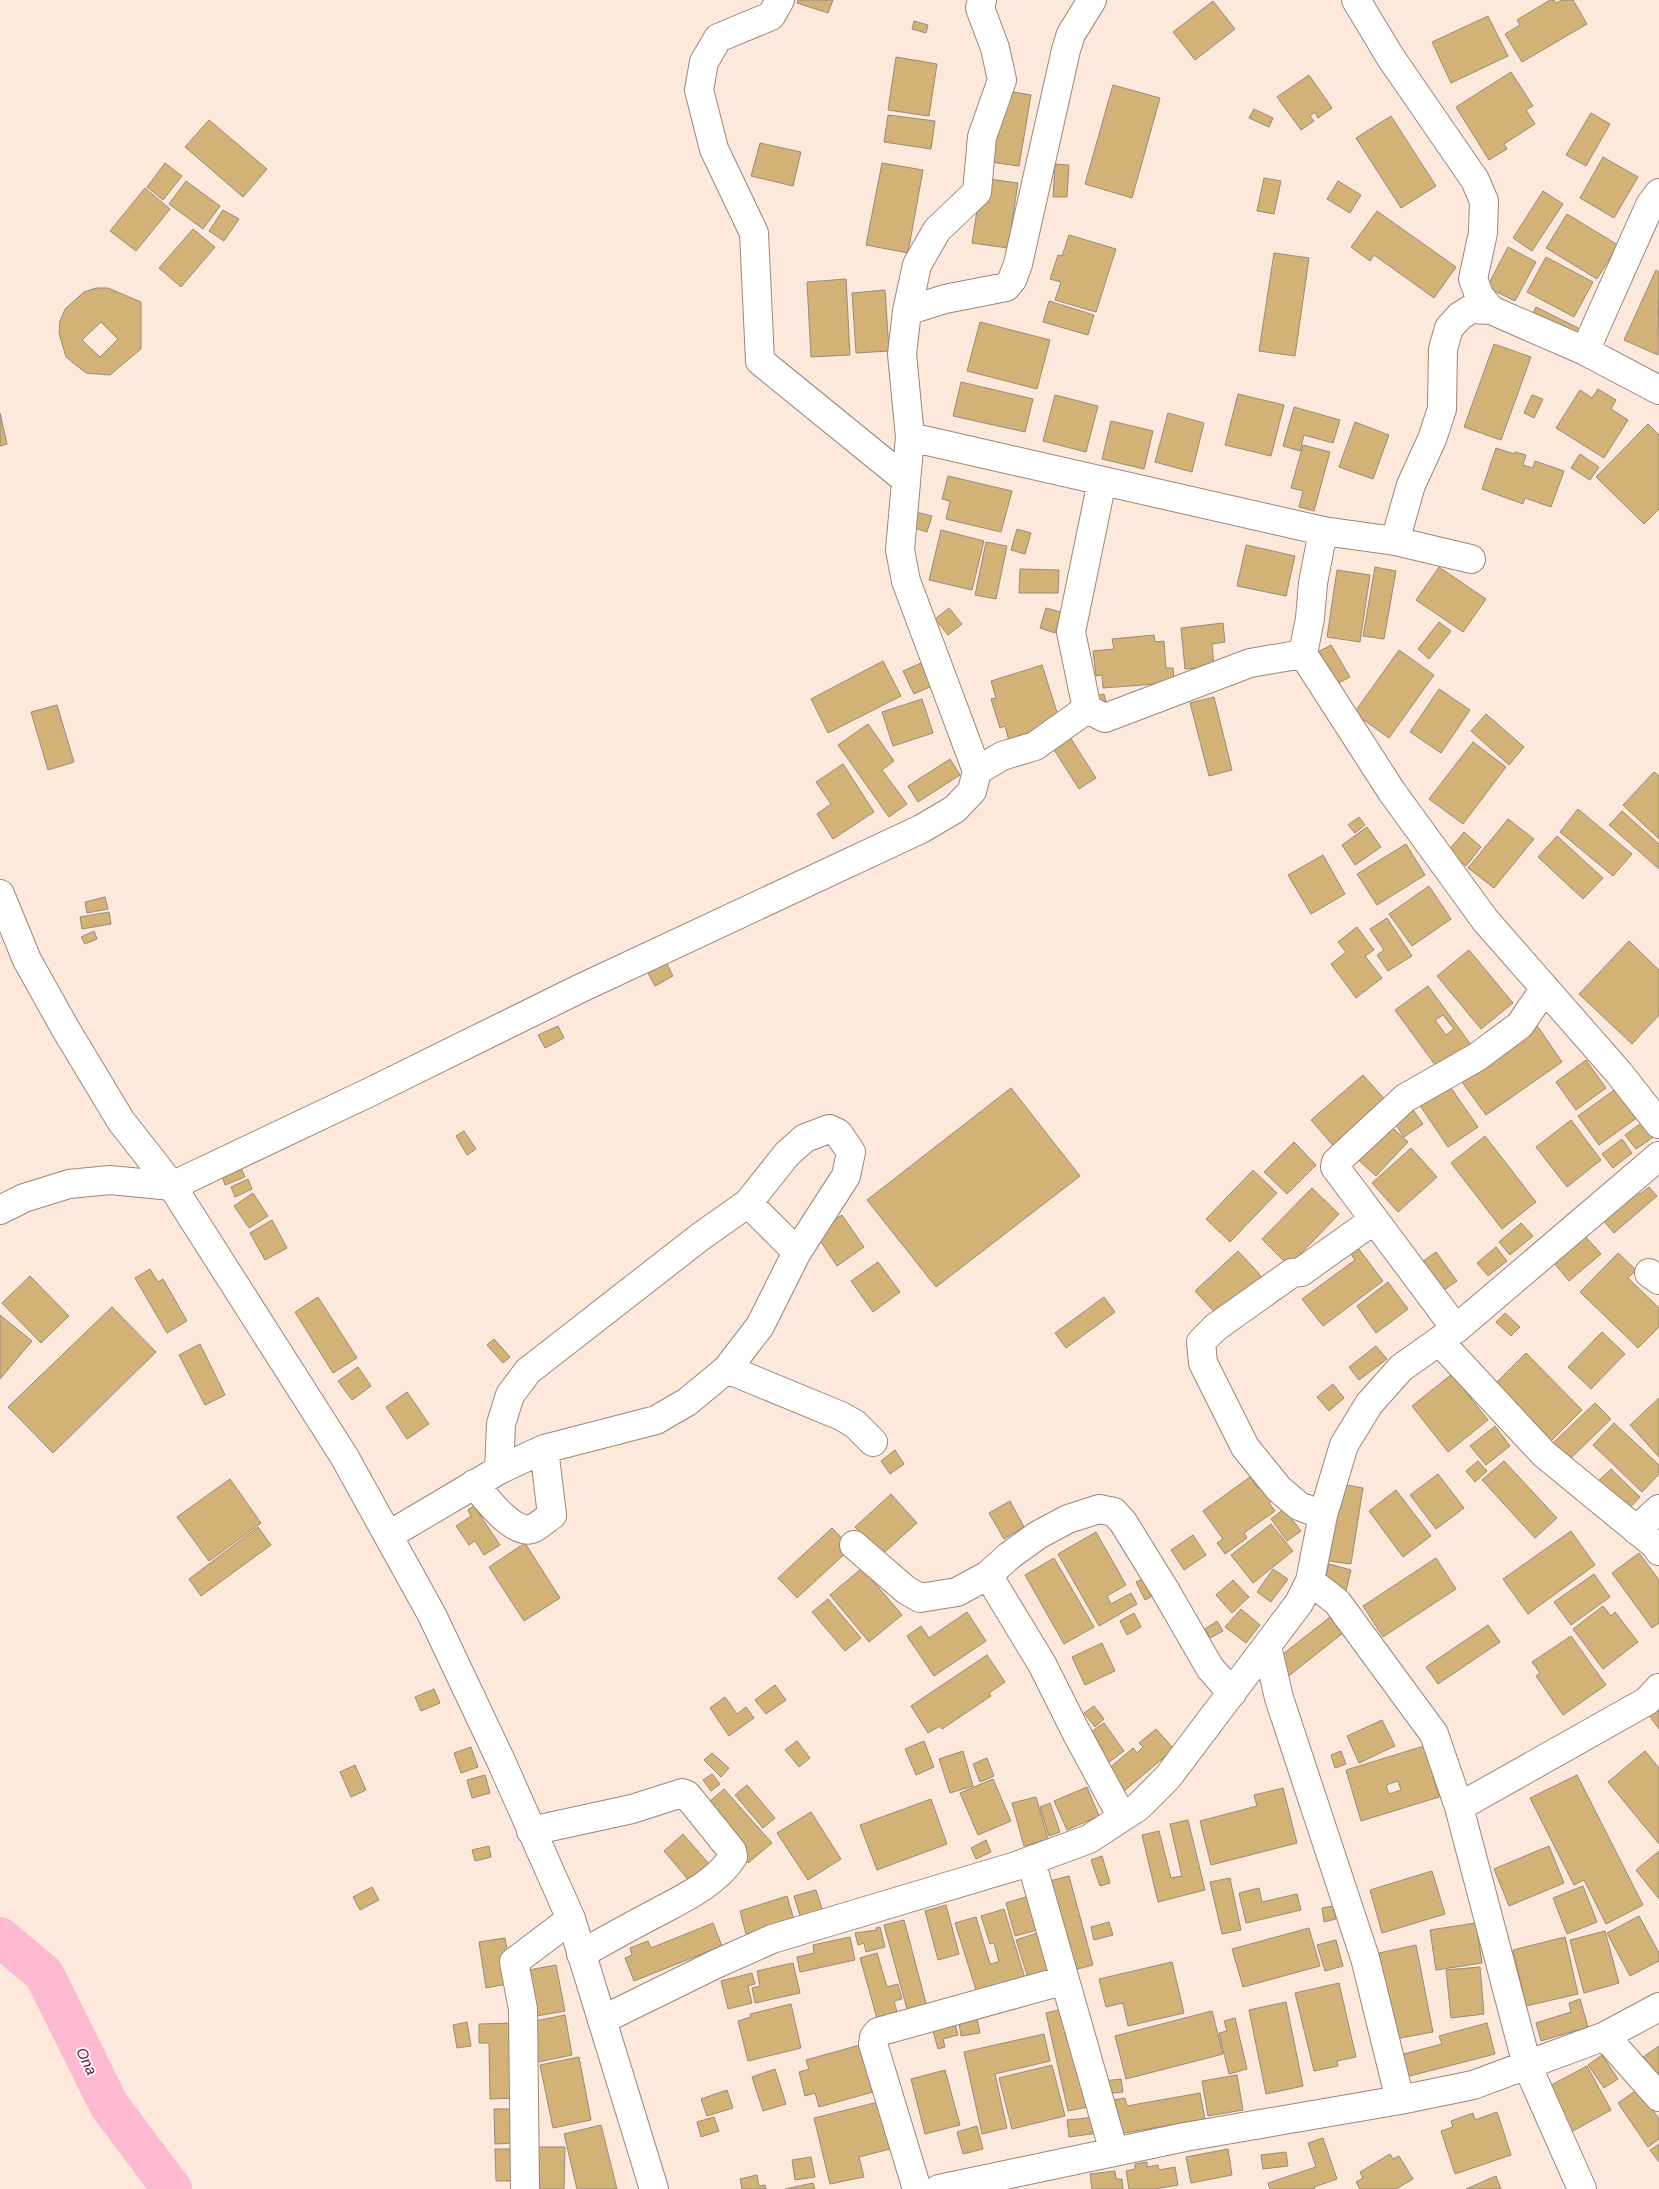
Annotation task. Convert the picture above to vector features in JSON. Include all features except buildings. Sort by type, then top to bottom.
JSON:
[{"type":"main road","points":[[780,0],[771,16],[718,38],[704,62],[699,90],[714,149],[754,233],[760,361],[905,479]]},
{"type":"main road","points":[[0,1210],[24,1198],[69,1184],[110,1180],[172,1186],[370,1092],[579,989],[921,829],[955,809],[972,790],[977,771],[906,581],[900,550],[910,437],[902,354],[906,311],[917,265],[937,230],[977,192],[982,137],[1002,80],[995,48],[980,8],[982,0]]},
{"type":"main road","points":[[906,311],[945,299],[1006,287],[1012,280],[1018,264],[1066,50],[1071,34],[1092,0]]},
{"type":"main road","points":[[1356,0],[1391,58],[1475,180],[1484,201],[1483,233],[1473,279],[1479,295],[1490,310]]},
{"type":"main road","points":[[1585,351],[1650,205],[1659,193]]},
{"type":"main road","points":[[1396,541],[1411,485],[1432,439],[1442,409],[1443,349],[1449,328],[1460,316],[1471,309],[1490,310],[1585,351],[1659,390]]},
{"type":"main road","points":[[910,437],[1323,531],[1396,541],[1471,559]]},
{"type":"main road","points":[[1087,709],[1071,632],[1102,481]]},
{"type":"main road","points":[[1323,531],[1313,583],[1310,618],[1303,654],[1397,800],[1485,920],[1619,1073],[1659,1124]]},
{"type":"main road","points":[[1087,709],[1105,718],[1250,663],[1303,654]]},
{"type":"main road","points":[[977,771],[1002,756],[1035,746],[1087,709]]},
{"type":"main road","points":[[2,904],[27,960],[121,1121],[172,1186],[339,1448],[432,1615],[501,1761],[571,1919],[654,2189]]},
{"type":"main road","points":[[1545,988],[1520,1025],[1477,1057],[1404,1098],[1336,1162],[1335,1167],[1374,1220],[1448,1335],[1544,1454],[1656,1545],[1659,1551]]},
{"type":"main road","points":[[388,1535],[499,1470],[544,1450],[656,1420],[687,1402],[727,1369],[760,1326],[797,1252],[846,1176],[851,1152],[838,1133],[828,1129],[805,1138],[787,1154],[748,1204],[700,1237],[528,1371],[510,1395],[501,1424],[499,1470]]},
{"type":"main road","points":[[602,2020],[716,1964],[772,1939],[1031,1861],[1089,1839],[1138,1807],[1168,1777],[1299,1603],[1310,1581],[1323,1515],[1344,1445],[1369,1404],[1401,1368],[1448,1335],[1659,1156]]},
{"type":"main road","points":[[748,1204],[797,1252]]},
{"type":"main road","points":[[1323,1515],[1298,1506],[1285,1494],[1245,1447],[1203,1363],[1201,1342],[1216,1327],[1231,1316],[1292,1274],[1301,1272],[1374,1220]]},
{"type":"main road","points":[[727,1369],[841,1416],[855,1424],[873,1442]]},
{"type":"main road","points":[[474,1484],[504,1519],[522,1529],[531,1529],[552,1515],[544,1450]]},
{"type":"main road","points":[[854,1546],[906,1590],[920,1598],[957,1592],[988,1575],[1009,1556],[1038,1535],[1068,1519],[1099,1509],[1114,1512],[1123,1522],[1165,1590],[1210,1668],[1232,1693]]},
{"type":"main road","points":[[1636,1530],[1659,1510]]},
{"type":"main road","points":[[988,1575],[1042,1664],[1122,1817]]},
{"type":"main road","points":[[1310,1581],[1337,1602],[1434,1734],[1459,1807],[1527,2065],[1582,2189]]},
{"type":"main road","points":[[1267,1646],[1279,1698],[1365,1958],[1400,2100]]},
{"type":"main road","points":[[1459,1807],[1647,1701],[1659,1688]]},
{"type":"main road","points":[[531,1831],[632,1809],[682,1793],[687,1795],[732,1850],[733,1857],[728,1865],[719,1875],[698,1890],[581,1954]]},
{"type":"main road","points":[[1031,1861],[1114,2152]]},
{"type":"main road","points":[[525,2189],[523,2009],[514,1962],[571,1919]]},
{"type":"main road","points":[[917,2189],[873,2044],[874,2037],[878,2032],[1065,1980]]},
{"type":"main road","points":[[940,2189],[1032,2180],[1114,2152],[1473,2085],[1606,2036],[1659,2007]]},
{"type":"main road","points":[[1606,2036],[1659,2097]]},
{"type":"waterway","name":"Ona","points":[[0,1937],[44,1974],[109,2105],[172,2189]]}]
